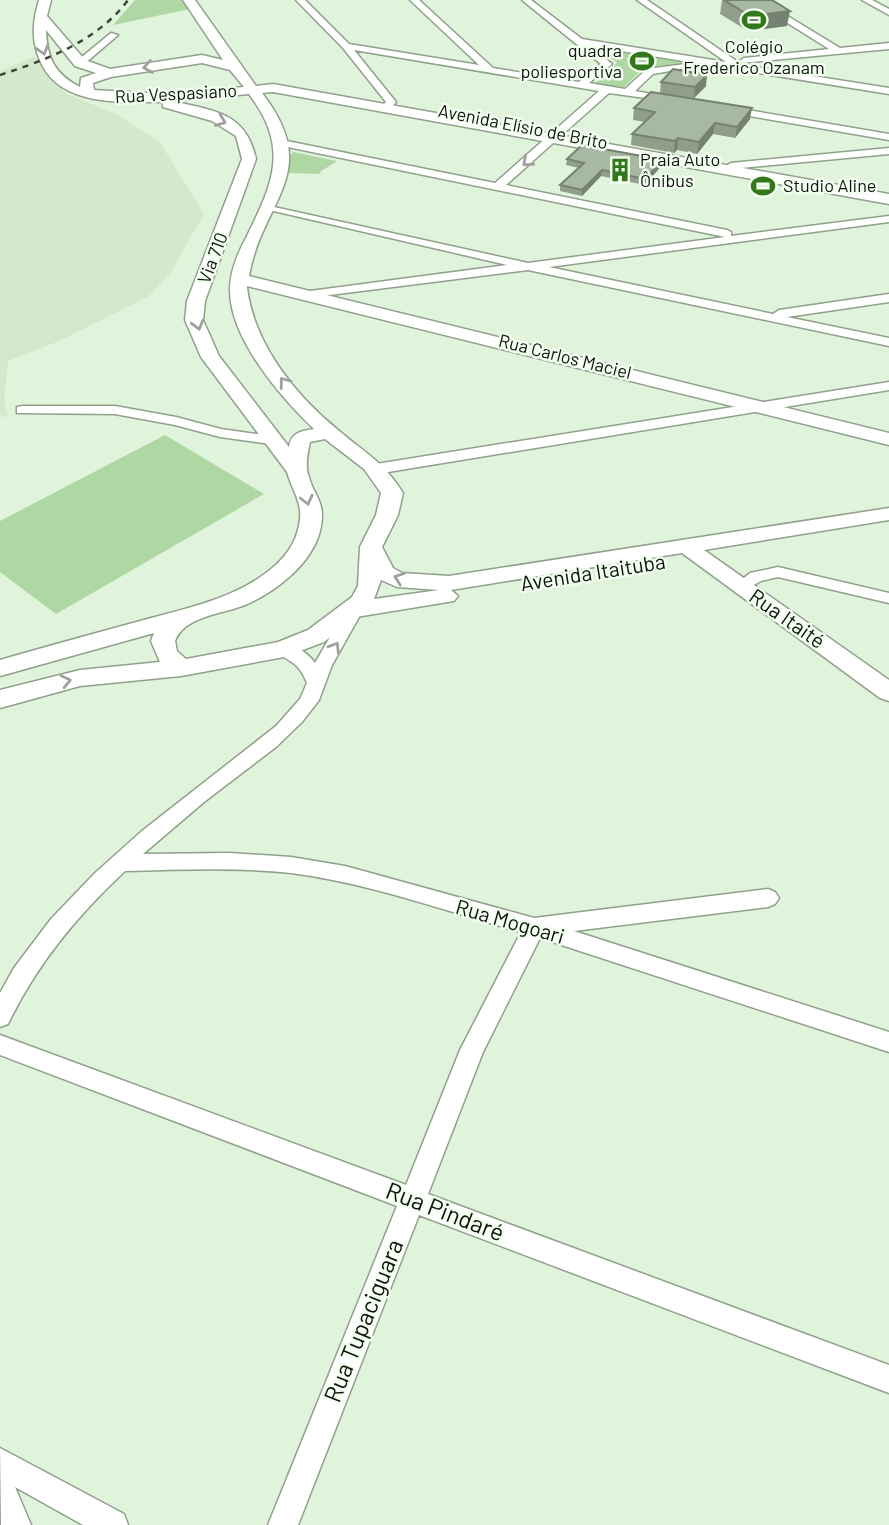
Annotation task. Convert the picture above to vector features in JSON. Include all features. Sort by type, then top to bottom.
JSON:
[{"type":"main road","points":[[45,0],[40,16],[80,63],[109,73]]},
{"type":"main road","points":[[188,0],[254,90],[274,122],[282,143],[282,174],[252,242],[240,279],[239,299],[255,342],[304,409],[328,433],[376,469],[391,493],[387,515],[371,547],[369,586],[354,610]]},
{"type":"main road","name":"Rua Vespasiano","points":[[40,16],[40,45],[58,81],[88,93],[131,98],[254,90]]},
{"type":"main road","points":[[88,93],[86,81],[109,73],[202,58],[224,50]]},
{"type":"main road","name":"Avenida Elísio de Brito","points":[[202,58],[238,70],[389,105]]},
{"type":"main road","name":"Via 710","points":[[131,98],[197,112],[229,123],[240,131],[245,140],[249,159],[196,301],[194,320],[210,357],[297,472]]},
{"type":"main road","name":"Avenida Elísio de Brito","points":[[741,169],[800,168],[889,197]]},
{"type":"main road","name":"Rua Carlos Maciel","points":[[240,279],[770,407],[889,439]]},
{"type":"main road","name":"Avenida Itaituba","points":[[354,610],[830,525]]},
{"type":"main road","name":"Avenida Itaituba","points":[[371,547],[384,572],[397,580],[438,583],[693,551]]},
{"type":"main road","name":"Rua Itaité","points":[[693,551],[889,692]]},
{"type":"main road","points":[[181,668],[166,653],[164,644],[171,626],[183,617]]},
{"type":"main road","points":[[0,668],[183,617]]},
{"type":"street","points":[[300,0],[346,46],[389,105]]},
{"type":"street","points":[[414,0],[490,69]]},
{"type":"street","points":[[526,0],[607,64],[581,85]]},
{"type":"street","points":[[641,0],[732,62]]},
{"type":"street","points":[[755,0],[838,51]]},
{"type":"street","points":[[866,0],[889,12]]},
{"type":"street","points":[[80,63],[114,35]]},
{"type":"street","points":[[582,42],[889,91]]},
{"type":"street","points":[[346,46],[679,102]]},
{"type":"street","points":[[627,93],[650,71],[889,46]]},
{"type":"street","name":"Avenida Elísio de Brito","points":[[254,90],[273,88],[389,105],[889,197]]},
{"type":"street","points":[[499,186],[607,89]]},
{"type":"street","points":[[718,108],[889,137]]},
{"type":"street","points":[[282,143],[742,237]]},
{"type":"street","points":[[741,169],[800,168],[889,150]]},
{"type":"street","points":[[269,207],[530,267],[889,342]]},
{"type":"street","points":[[310,295],[889,219]]},
{"type":"street","points":[[766,316],[889,298]]},
{"type":"street","points":[[376,469],[889,386]]},
{"type":"street","points":[[22,410],[115,410],[271,440]]},
{"type":"street","points":[[237,435],[254,428],[254,418]]},
{"type":"street","points":[[183,617],[237,600],[272,578],[293,558],[306,540],[311,519],[308,494],[297,472],[300,440],[305,436],[328,433]]},
{"type":"street","name":"Avenida Itaituba","points":[[830,525],[889,514]]},
{"type":"street","points":[[741,587],[756,577],[778,572],[889,597]]},
{"type":"street","points":[[0,699],[80,678],[181,668],[284,649],[316,636],[354,610]]},
{"type":"street","points":[[0,1017],[22,974],[69,914],[121,863],[197,797],[275,736],[306,706],[354,610]]},
{"type":"street","points":[[284,649],[300,655],[309,664],[316,683]]},
{"type":"street","name":"Rua Mogoari","points":[[121,863],[229,861],[291,865],[345,874],[534,928],[889,1042]]},
{"type":"street","points":[[534,928],[768,898]]},
{"type":"street","name":"Rua Tupaciguara","points":[[283,1525],[472,1050],[534,928]]},
{"type":"street","name":"Rua Pindaré","points":[[0,1045],[889,1379]]},
{"type":"street","points":[[0,1463],[113,1525]]},
{"type":"street","points":[[0,1487],[16,1525]]},
{"type":"shaded area","points":[[33,57],[43,61],[65,93],[114,113],[159,141],[204,214],[170,274],[148,297],[57,342],[8,361],[4,401],[8,416],[0,417],[0,71]]},
{"type":"green space","points":[[135,0],[184,0],[190,9],[113,25]]},
{"type":"green space","points":[[598,47],[690,62],[644,68],[623,88],[595,83],[617,63]]},
{"type":"green space","points":[[293,152],[337,161],[320,172],[321,174],[288,173],[290,155]]},
{"type":"green space","points":[[165,435],[264,494],[56,614],[0,572],[0,521]]},
{"type":"building","points":[[724,0],[772,0],[790,11],[750,16]]},
{"type":"building","points":[[673,69],[707,75],[695,87],[661,82]]},
{"type":"building","points":[[651,92],[752,108],[737,127],[715,123],[699,142],[632,134],[655,112],[634,108]]},
{"type":"building","name":"Praia Auto Ônibus","points":[[582,145],[663,160],[645,179],[602,170],[582,190],[560,185],[584,163],[567,159]]},
{"type":"railway","points":[[0,75],[35,63],[86,38],[102,27],[128,0]]},
{"type":"place","name":"Colégio Frederico Ozanam","points":[[754,20]]},
{"type":"place","name":"quadra poliesportiva","points":[[642,61]]},
{"type":"place","name":"Praia Auto Ônibus","points":[[620,170]]},
{"type":"place","name":"Studio Aline","points":[[763,186]]}]
